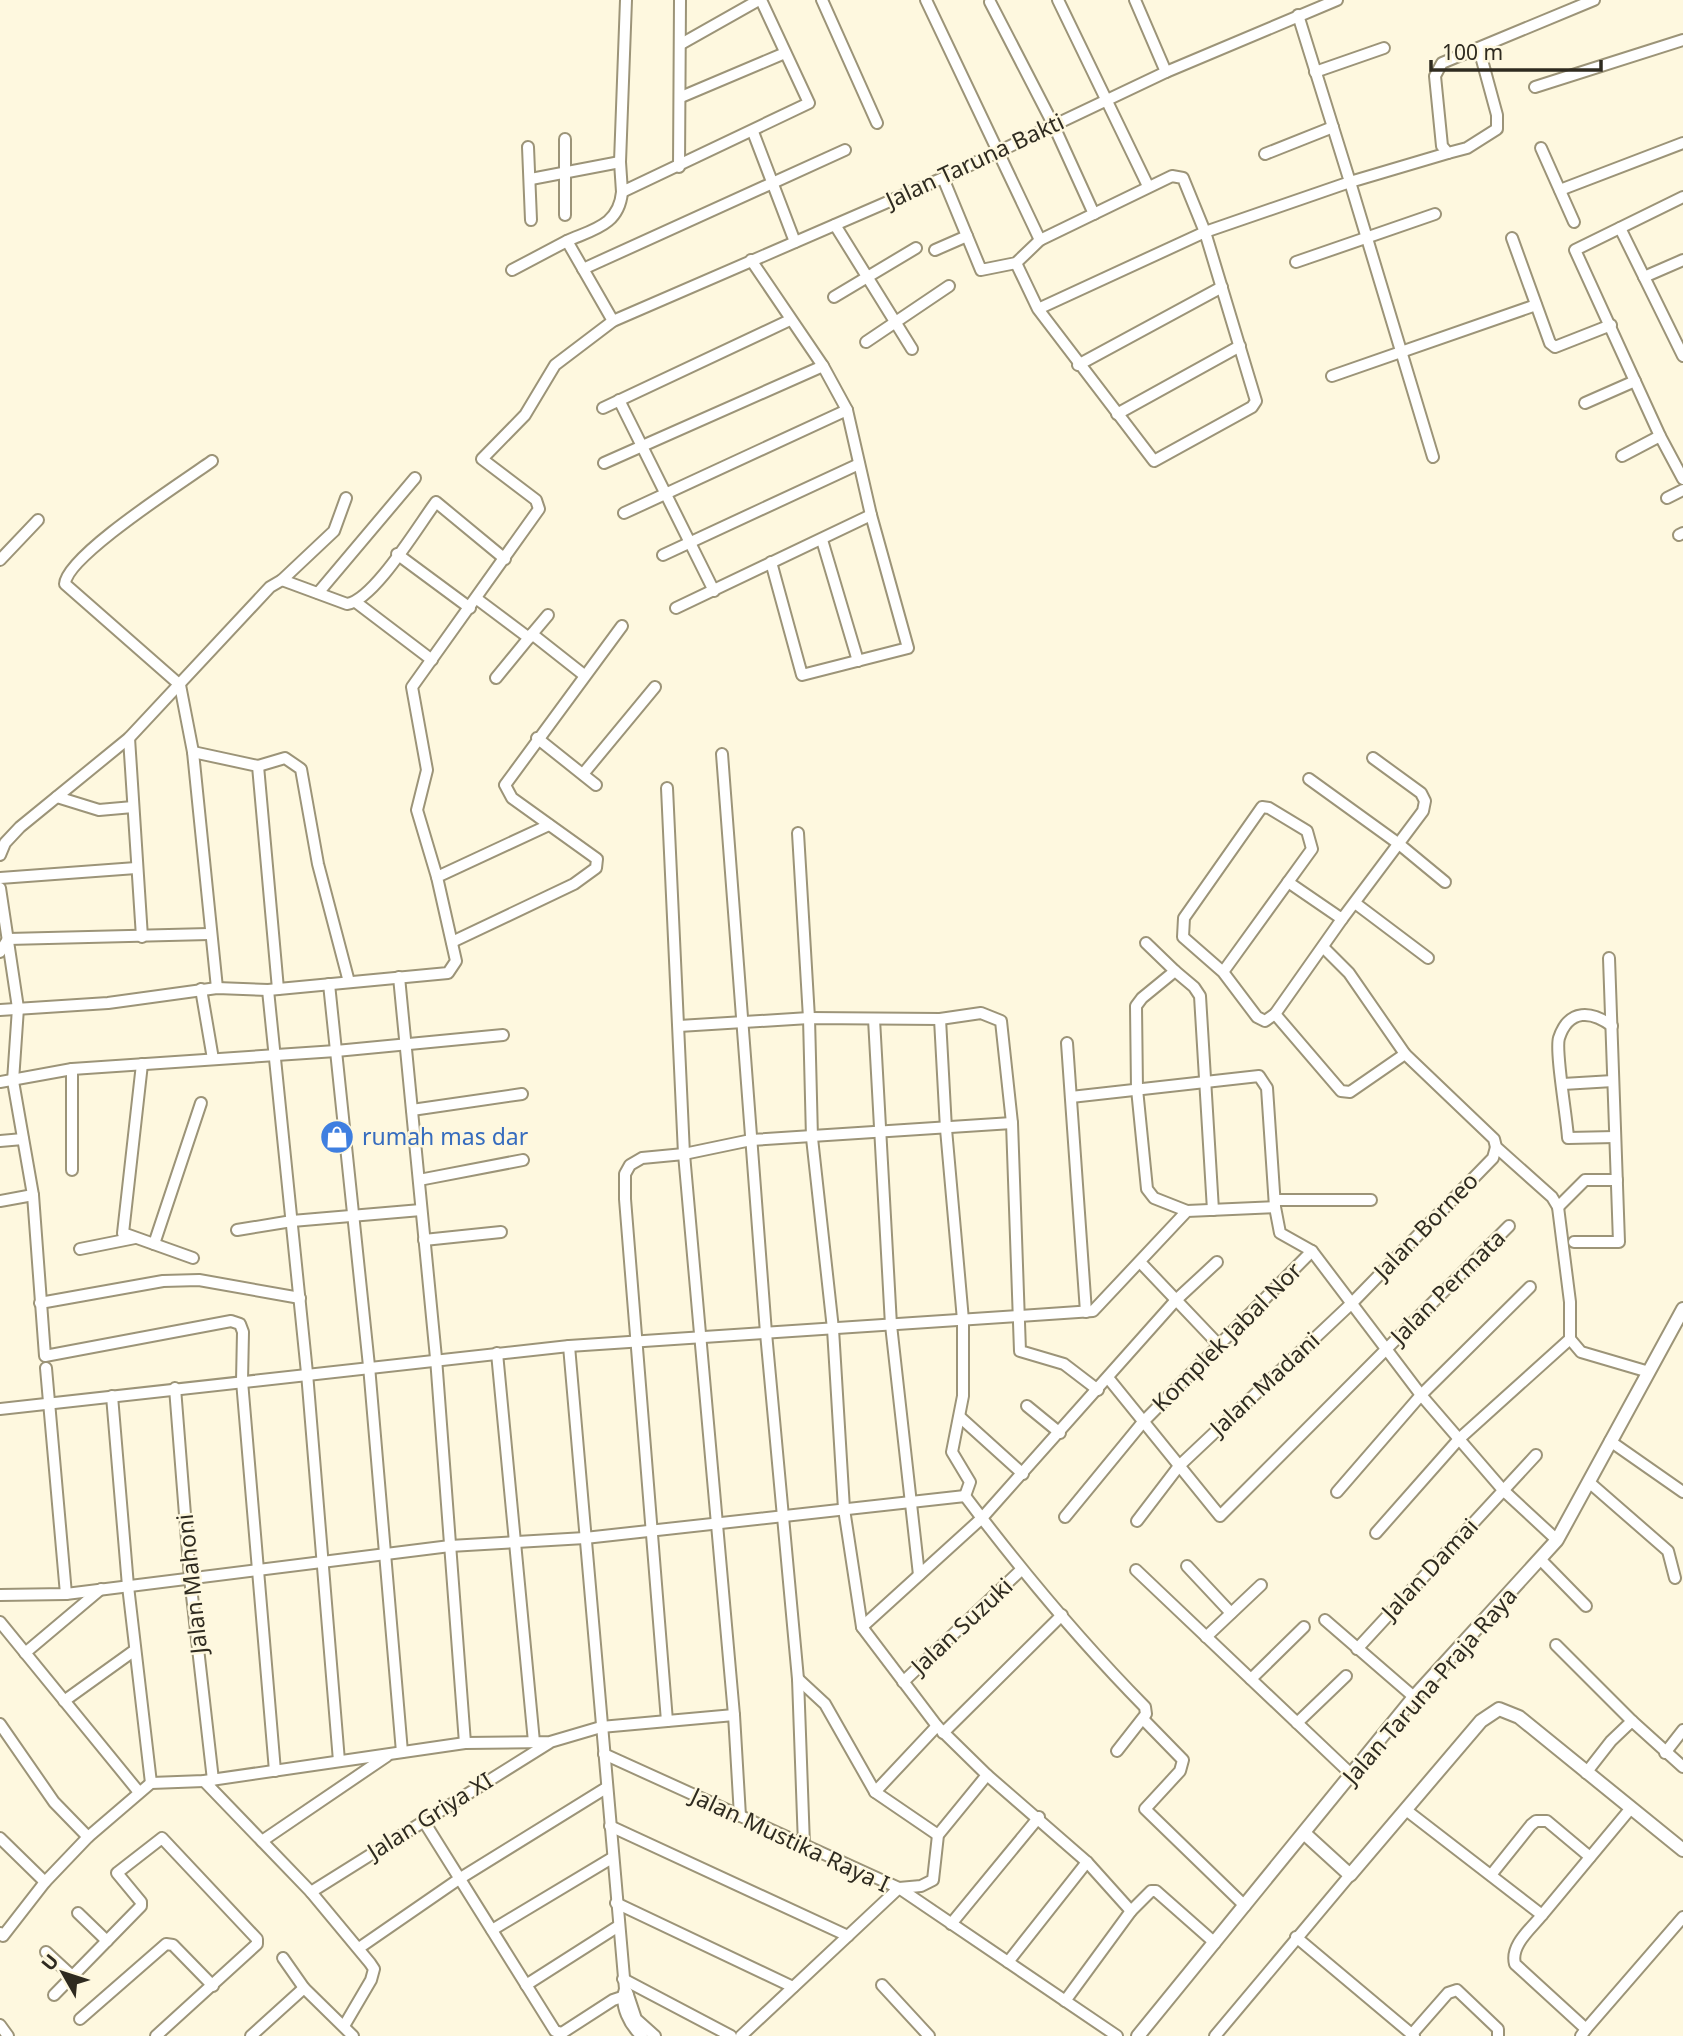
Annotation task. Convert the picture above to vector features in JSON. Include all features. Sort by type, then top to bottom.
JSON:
[{"type":"street","points":[[512,270],[610,222],[618,212],[622,192],[620,162],[626,0]]},
{"type":"street","points":[[679,167],[680,0]]},
{"type":"street","points":[[622,192],[753,132],[809,103],[760,0],[681,44]]},
{"type":"street","points":[[822,0],[877,123]]},
{"type":"street","points":[[926,0],[1040,240]]},
{"type":"street","points":[[1058,0],[1148,186]]},
{"type":"street","points":[[1135,0],[1166,72]]},
{"type":"street","name":"Jalan Taruna Bakti","points":[[505,559],[537,514],[538,504],[482,459],[525,415],[555,365],[613,321],[943,178],[997,150],[1166,72],[1336,0]]},
{"type":"street","points":[[1448,153],[1442,146],[1435,76],[1442,63],[1452,56],[1479,49],[1594,0]]},
{"type":"street","points":[[990,2],[1053,124],[1094,214]]},
{"type":"street","points":[[1298,15],[1433,457]]},
{"type":"street","points":[[1535,87],[1683,40]]},
{"type":"street","points":[[1315,72],[1384,48]]},
{"type":"street","points":[[1038,309],[1205,232],[1350,181],[1466,148],[1497,129],[1497,115],[1479,49]]},
{"type":"street","points":[[681,97],[785,53]]},
{"type":"street","points":[[1265,154],[1333,127]]},
{"type":"street","points":[[753,132],[795,242]]},
{"type":"street","points":[[565,139],[565,215]]},
{"type":"street","points":[[1560,190],[1683,144]]},
{"type":"street","points":[[528,147],[531,220]]},
{"type":"street","points":[[1541,148],[1574,222]]},
{"type":"street","points":[[583,269],[845,150]]},
{"type":"street","points":[[531,179],[620,162]]},
{"type":"street","points":[[943,178],[981,270],[1016,263],[1040,240],[1148,186],[1172,176],[1183,178],[1205,232],[1257,395],[1252,407],[1154,461],[1078,365],[1038,309],[1016,263]]},
{"type":"street","points":[[1683,197],[1575,250],[1660,436],[1680,466],[1683,479]]},
{"type":"street","points":[[1297,262],[1435,214]]},
{"type":"street","points":[[835,225],[898,322],[912,349]]},
{"type":"street","points":[[1620,228],[1683,356]]},
{"type":"street","points":[[935,250],[967,236]]},
{"type":"street","points":[[1512,238],[1550,343],[1555,347],[1611,326]]},
{"type":"street","points":[[567,241],[613,321]]},
{"type":"street","points":[[834,297],[916,248]]},
{"type":"street","points":[[751,260],[823,366],[847,410],[871,515],[908,648],[802,675],[771,562]]},
{"type":"street","points":[[1644,277],[1683,260]]},
{"type":"street","points":[[866,342],[949,286]]},
{"type":"street","points":[[1078,365],[1222,288]]},
{"type":"street","points":[[1332,376],[1536,305]]},
{"type":"street","points":[[603,408],[790,320]]},
{"type":"street","points":[[1670,331],[1683,325]]},
{"type":"street","points":[[1117,414],[1240,346]]},
{"type":"street","points":[[604,463],[823,366]]},
{"type":"street","points":[[1585,403],[1634,381]]},
{"type":"street","points":[[619,400],[714,591]]},
{"type":"street","points":[[624,513],[847,410]]},
{"type":"street","points":[[1622,456],[1660,436]]},
{"type":"street","points":[[212,461],[105,537],[65,576],[65,584],[180,685],[193,752],[209,934],[217,988]]},
{"type":"street","points":[[663,555],[859,464]]},
{"type":"street","points":[[318,593],[415,478]]},
{"type":"street","points":[[1667,498],[1683,490]]},
{"type":"street","points":[[0,855],[3,844],[129,738],[270,587],[282,580],[334,531],[346,498]]},
{"type":"street","points":[[0,1010],[108,1003],[201,989],[273,990],[448,973],[456,961],[437,877],[417,810],[427,770],[411,694],[414,683],[505,559],[436,502],[370,590],[357,603],[347,604],[282,580]]},
{"type":"street","points":[[676,608],[871,515]]},
{"type":"street","points":[[1,557],[38,520]]},
{"type":"street","points":[[822,540],[858,661]]},
{"type":"street","points":[[397,554],[473,604],[530,636],[584,675]]},
{"type":"street","points":[[357,603],[432,660]]},
{"type":"street","points":[[496,678],[548,615]]},
{"type":"street","points":[[452,942],[574,884],[596,868],[597,859],[512,798],[505,785],[622,626]]},
{"type":"street","points":[[583,774],[655,687]]},
{"type":"street","points":[[129,738],[142,937]]},
{"type":"street","points":[[537,738],[596,785]]},
{"type":"street","points":[[193,752],[258,766],[285,758],[302,769],[318,864],[349,982]]},
{"type":"street","points":[[722,754],[766,1333],[798,1679],[804,1845]]},
{"type":"street","points":[[1223,972],[1312,849],[1312,841],[1307,831],[1269,808],[1262,807],[1184,918],[1181,927],[1183,937],[1223,972],[1256,1017],[1265,1021],[1275,1014],[1423,811],[1425,801],[1422,793],[1373,758]]},
{"type":"street","points":[[258,766],[275,1055],[307,1373],[339,1761]]},
{"type":"street","points":[[1309,779],[1399,844],[1445,882]]},
{"type":"street","points":[[667,788],[684,1154],[734,1715],[740,1816]]},
{"type":"street","points":[[57,797],[99,810],[133,807]]},
{"type":"street","points":[[437,877],[548,825]]},
{"type":"street","points":[[798,833],[809,1018],[812,1138],[833,1329],[845,1509],[862,1627],[940,1729],[987,1775],[1039,1817],[1087,1863],[1131,1911]]},
{"type":"street","points":[[0,878],[136,868]]},
{"type":"street","points":[[1288,882],[1342,919]]},
{"type":"street","points":[[0,888],[18,1008],[13,1081],[33,1195],[45,1356],[231,1321],[240,1324],[243,1332],[242,1381],[275,1770]]},
{"type":"street","points":[[1355,903],[1428,958]]},
{"type":"street","points":[[8,939],[209,934]]},
{"type":"street","points":[[0,952],[8,939]]},
{"type":"street","points":[[1146,943],[1194,987],[1199,996],[1213,1210]]},
{"type":"street","points":[[1323,947],[1349,973],[1405,1054],[1494,1139],[1496,1147],[1552,1197],[1558,1207],[1570,1302],[1570,1339],[1581,1352],[1649,1372]]},
{"type":"street","points":[[1574,1242],[1619,1242],[1609,958]]},
{"type":"street","points":[[1175,971],[1136,1006],[1137,1089],[1147,1189],[1154,1198],[1187,1212],[1275,1204],[1371,1200]]},
{"type":"street","points":[[399,977],[436,1358],[465,1743]]},
{"type":"street","points":[[329,984],[387,1554],[397,1753]]},
{"type":"street","points":[[201,989],[213,1059]]},
{"type":"street","points":[[679,1026],[809,1018],[940,1019],[981,1013],[1001,1021],[1012,1123],[1020,1352],[1064,1364],[1098,1390]]},
{"type":"street","points":[[1275,1014],[1341,1091],[1350,1093],[1405,1054]]},
{"type":"street","points":[[1612,1026],[1596,1014],[1583,1014],[1569,1024],[1559,1039],[1569,1138],[1615,1137]]},
{"type":"street","points":[[874,1019],[891,1325],[919,1575]]},
{"type":"street","points":[[940,1019],[946,1129],[964,1320],[961,1418],[953,1440],[952,1452],[970,1482],[965,1496]]},
{"type":"street","points":[[0,1082],[72,1069],[336,1051],[503,1035]]},
{"type":"street","points":[[1067,1043],[1086,1312]]},
{"type":"street","points":[[142,1064],[123,1233],[193,1258]]},
{"type":"street","points":[[72,1069],[72,1170]]},
{"type":"street","points":[[1071,1097],[1259,1076],[1267,1088],[1275,1204],[1280,1233],[1312,1251],[1421,1395],[1503,1490],[1557,1540]]},
{"type":"street","points":[[1563,1084],[1613,1081]]},
{"type":"street","points":[[412,1110],[522,1094]]},
{"type":"street","points":[[154,1244],[201,1103]]},
{"type":"street","points":[[667,1721],[635,1342],[625,1174],[630,1165],[642,1158],[684,1154],[751,1140],[882,1134],[1012,1123]]},
{"type":"street","points":[[0,1141],[23,1139]]},
{"type":"street","name":"Jalan Borneo","points":[[1352,1303],[1493,1158],[1496,1147]]},
{"type":"street","points":[[419,1180],[523,1160]]},
{"type":"street","points":[[1558,1207],[1585,1180],[1617,1180]]},
{"type":"street","points":[[0,1201],[33,1195]]},
{"type":"street","points":[[237,1230],[353,1214],[421,1210]]},
{"type":"street","points":[[0,1409],[436,1358],[569,1346],[1093,1311],[1187,1212]]},
{"type":"street","name":"Jalan Permata","points":[[1179,1466],[1220,1516],[1509,1226]]},
{"type":"street","points":[[424,1240],[501,1232]]},
{"type":"street","points":[[80,1249],[137,1238]]},
{"type":"street","name":"Komplek Jabal Nor","points":[[1065,1517],[1143,1422],[1312,1251]]},
{"type":"street","points":[[1140,1262],[1218,1344]]},
{"type":"street","points":[[862,1627],[982,1518],[1109,1379],[1176,1300],[1217,1262]]},
{"type":"street","points":[[40,1303],[163,1281],[187,1280],[300,1298]]},
{"type":"street","points":[[1337,1492],[1421,1395],[1530,1287]]},
{"type":"street","name":"Jalan Madani","points":[[1137,1521],[1179,1466],[1352,1303]]},
{"type":"street","name":"Jalan Taruna Praja Raya","points":[[1138,2036],[1414,1697],[1557,1540],[1683,1309]]},
{"type":"street","points":[[1376,1533],[1459,1439],[1570,1339]]},
{"type":"street","points":[[569,1346],[617,1927],[630,2021],[642,2036]]},
{"type":"street","points":[[496,1353],[534,1742]]},
{"type":"street","points":[[46,1368],[66,1594]]},
{"type":"street","points":[[1109,1379],[1179,1466]]},
{"type":"street","name":"Jalan Mahoni","points":[[175,1388],[209,1780]]},
{"type":"street","points":[[111,1396],[128,1586],[151,1783]]},
{"type":"street","points":[[1027,1406],[1060,1433]]},
{"type":"street","points":[[961,1418],[1023,1474]]},
{"type":"street","points":[[1610,1441],[1683,1492]]},
{"type":"street","name":"Jalan Damai","points":[[1357,1649],[1536,1455]]},
{"type":"street","points":[[1590,1483],[1668,1550],[1675,1578]]},
{"type":"street","points":[[0,1595],[66,1594],[450,1546],[585,1538],[965,1496]]},
{"type":"street","points":[[965,1496],[1021,1570],[1104,1666],[1145,1707],[1146,1714],[1143,1719],[1117,1751]]},
{"type":"street","points":[[1541,1560],[1586,1606]]},
{"type":"street","points":[[1187,1566],[1231,1613]]},
{"type":"street","name":"Jalan Suzuki","points":[[903,1682],[1021,1570]]},
{"type":"street","points":[[1136,1570],[1352,1775]]},
{"type":"street","points":[[1206,1637],[1261,1585]]},
{"type":"street","points":[[25,1653],[101,1589]]},
{"type":"street","points":[[875,1792],[1062,1615]]},
{"type":"street","points":[[1325,1620],[1414,1697]]},
{"type":"street","points":[[0,1622],[138,1791]]},
{"type":"street","points":[[1251,1679],[1304,1627]]},
{"type":"street","points":[[1556,1645],[1665,1753],[1683,1767]]},
{"type":"street","points":[[64,1701],[135,1650]]},
{"type":"street","points":[[1297,1723],[1346,1676]]},
{"type":"street","points":[[798,1679],[825,1704],[875,1792],[938,1835]]},
{"type":"street","points":[[1216,2036],[1296,1937],[1481,1721],[1499,1709],[1510,1711],[1519,1717],[1683,1850]]},
{"type":"street","points":[[1,1936],[88,1837],[138,1791],[151,1783],[209,1780],[465,1743],[550,1742],[601,1727],[734,1715]]},
{"type":"street","points":[[1143,1719],[1183,1760],[1180,1771],[1145,1809],[1245,1906]]},
{"type":"street","points":[[1586,1773],[1611,1741],[1632,1721]]},
{"type":"street","points":[[0,1724],[54,1802],[88,1837]]},
{"type":"street","points":[[1665,1753],[1683,1730]]},
{"type":"street","name":"Jalan Griya XI","points":[[311,1892],[550,1742]]},
{"type":"street","points":[[262,1841],[397,1753]]},
{"type":"street","name":"Jalan Mustika Raya I","points":[[604,1754],[899,1888],[741,2036]]},
{"type":"street","points":[[899,1888],[921,1886],[933,1880],[938,1835],[987,1775]]},
{"type":"street","points":[[209,1780],[311,1892],[370,1963],[373,1974],[348,2033],[304,1988],[283,1958]]},
{"type":"street","points":[[359,1948],[459,1879],[606,1788]]},
{"type":"street","points":[[1631,1808],[1517,1946],[1512,1955],[1515,1964],[1584,2033],[1683,1917]]},
{"type":"street","points":[[1406,1810],[1542,1914]]},
{"type":"street","points":[[951,1924],[1039,1817]]},
{"type":"street","points":[[423,1820],[558,2033],[625,1990]]},
{"type":"street","points":[[1491,1875],[1531,1825],[1541,1820],[1547,1821],[1590,1857]]},
{"type":"street","points":[[610,1826],[848,1936]]},
{"type":"street","points":[[1304,1833],[1350,1875]]},
{"type":"street","points":[[0,1838],[46,1882]]},
{"type":"street","points":[[54,1994],[142,1904],[117,1873],[162,1838],[257,1939],[257,1946],[156,2036]]},
{"type":"street","points":[[492,1930],[612,1858]]},
{"type":"street","points":[[1008,1962],[1087,1863]]},
{"type":"street","points":[[899,1888],[1116,2036]]},
{"type":"street","points":[[1065,2001],[1131,1911],[1151,1891],[1156,1891],[1215,1943]]},
{"type":"street","points":[[616,1903],[793,1987]]},
{"type":"street","points":[[78,1913],[107,1941]]},
{"type":"street","points":[[526,1985],[617,1927]]},
{"type":"street","points":[[1296,1937],[1413,2035],[1448,1993],[1457,1990],[1498,2029],[1498,2036]]},
{"type":"street","points":[[80,2019],[166,1944],[173,1945],[213,1986]]},
{"type":"street","points":[[46,1952],[72,1976]]},
{"type":"street","points":[[881,1985],[929,2036]]},
{"type":"street","points":[[251,2036],[304,1988]]},
{"type":"street","points":[[625,1990],[636,2019],[655,2036]]},
{"type":"street","points":[[625,1990],[731,2036]]},
{"type":"street","points":[[0,2025],[9,2036]]},
{"type":"place","name":"rumah mas dar","points":[[337,1137]]}]
